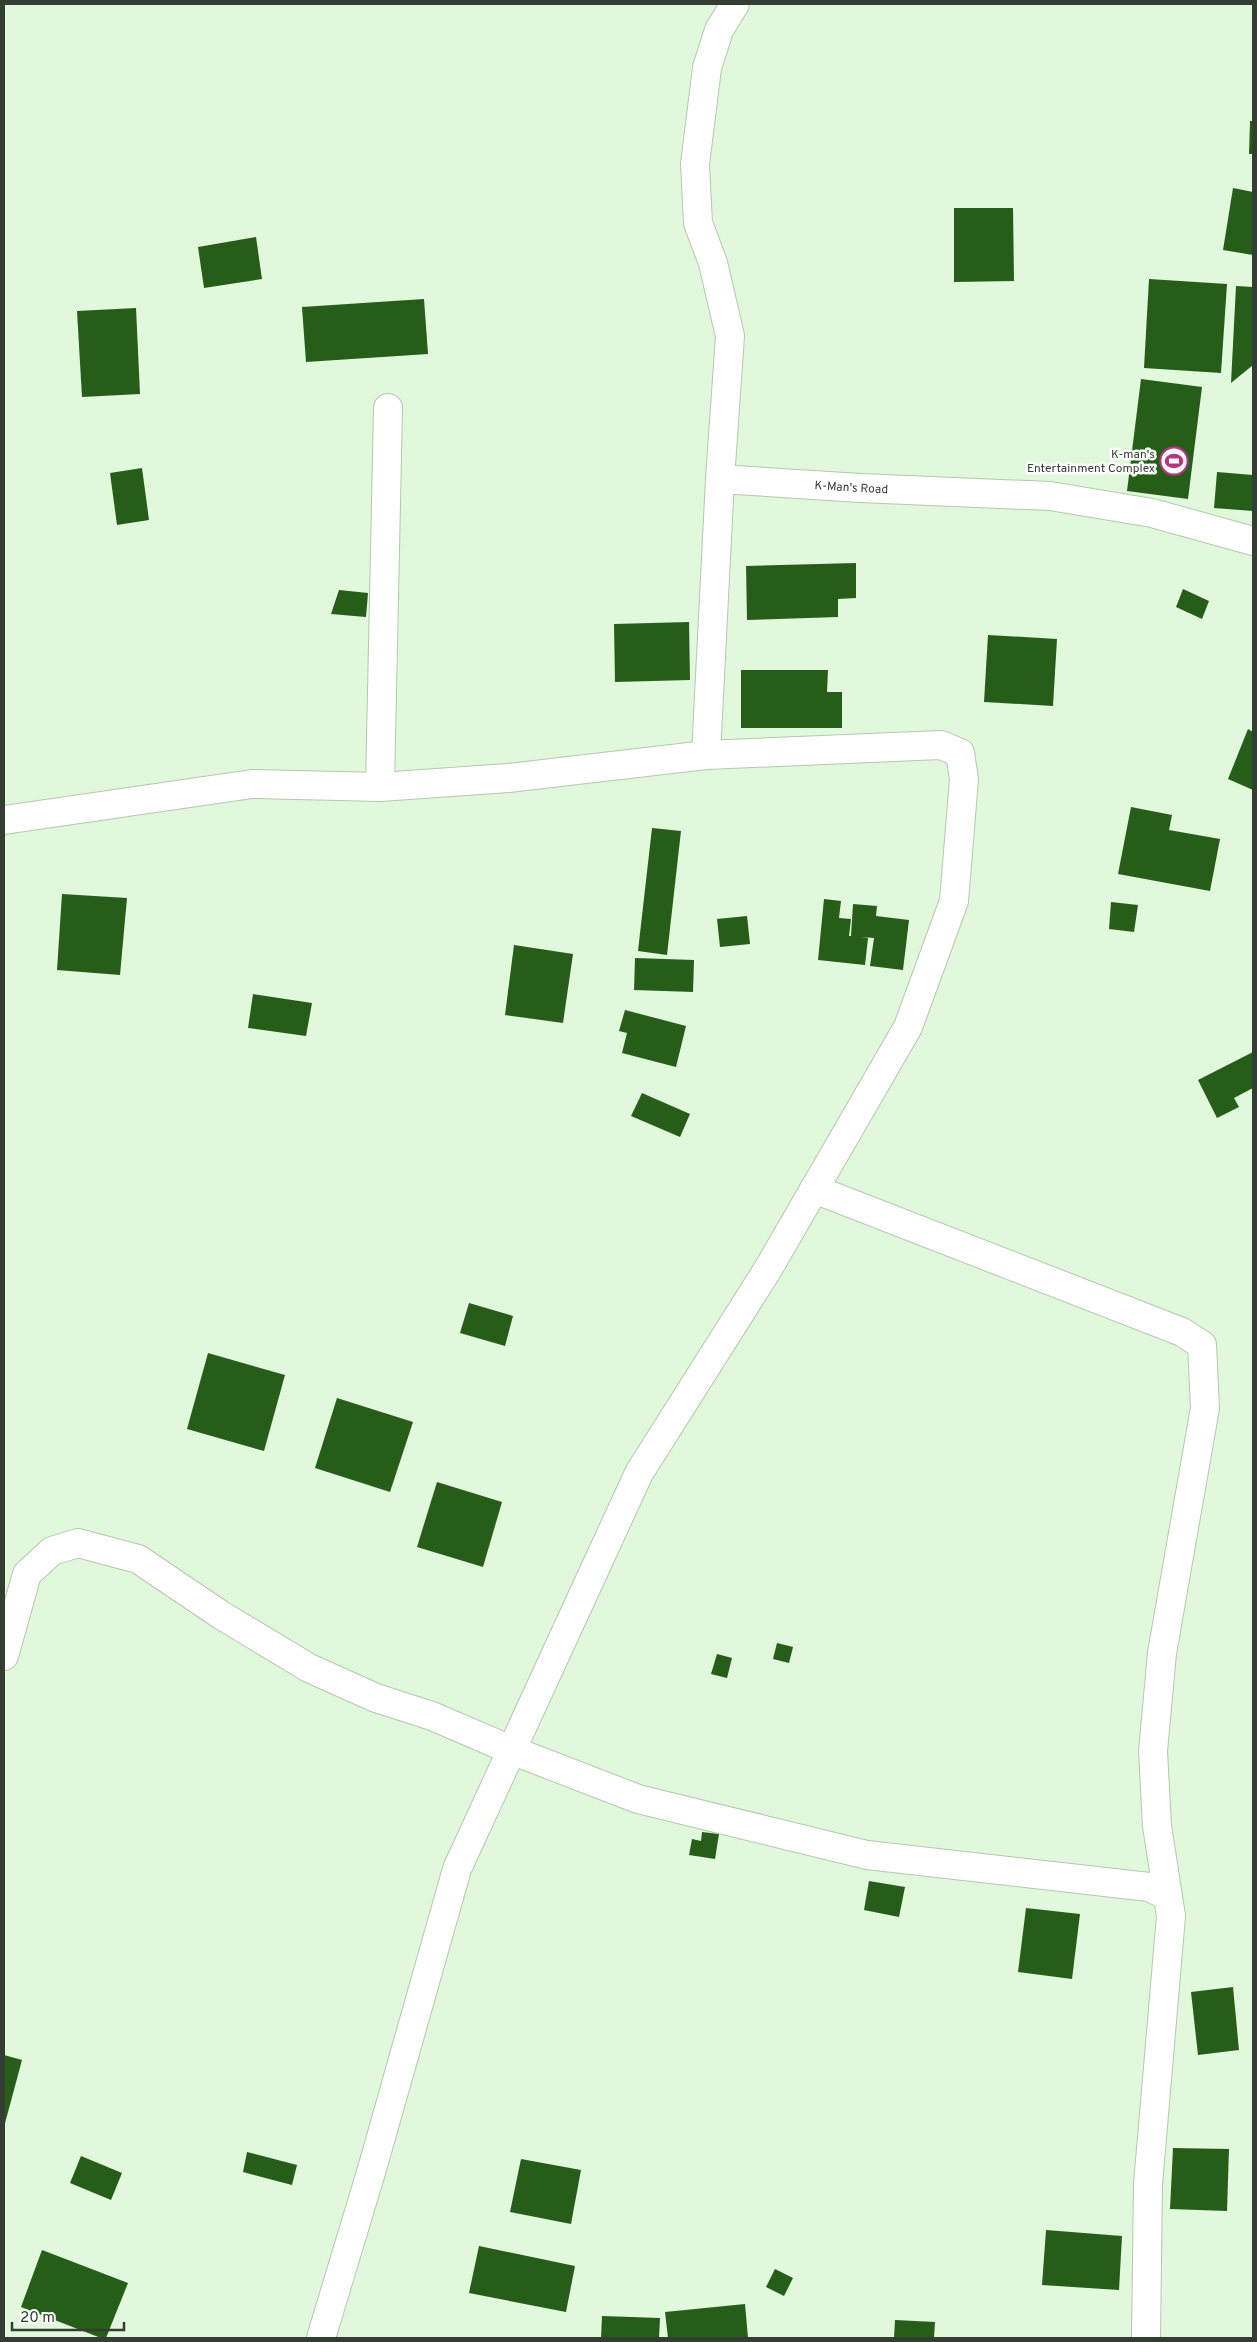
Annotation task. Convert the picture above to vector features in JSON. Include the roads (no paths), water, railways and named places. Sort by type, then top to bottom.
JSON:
[{"type":"street","points":[[706,755],[720,479],[730,336],[713,263],[698,223],[695,164],[707,68],[719,30],[735,4]]},
{"type":"street","points":[[380,788],[388,408]]},
{"type":"street","name":"K-Man's Road","points":[[720,479],[860,488],[1050,496],[1152,513],[1253,541]]},
{"type":"street","points":[[4,820],[252,784],[380,788],[508,778],[706,755],[941,745],[960,753],[964,779],[954,901],[908,1027],[768,1269],[639,1473],[457,1869],[372,2169],[321,2338]]},
{"type":"street","points":[[814,1189],[1182,1332],[1202,1345],[1205,1408],[1162,1653],[1153,1751],[1157,1826],[1171,1916],[1148,2184],[1146,2338]]},
{"type":"street","points":[[4,1656],[27,1574],[52,1550],[78,1543],[138,1559],[221,1615],[309,1668],[376,1698],[432,1716],[511,1750],[638,1799],[867,1855],[1149,1887],[1168,1896]]},
{"type":"place","name":"K-man's Entertainment Complex","points":[[1174,461]]}]
